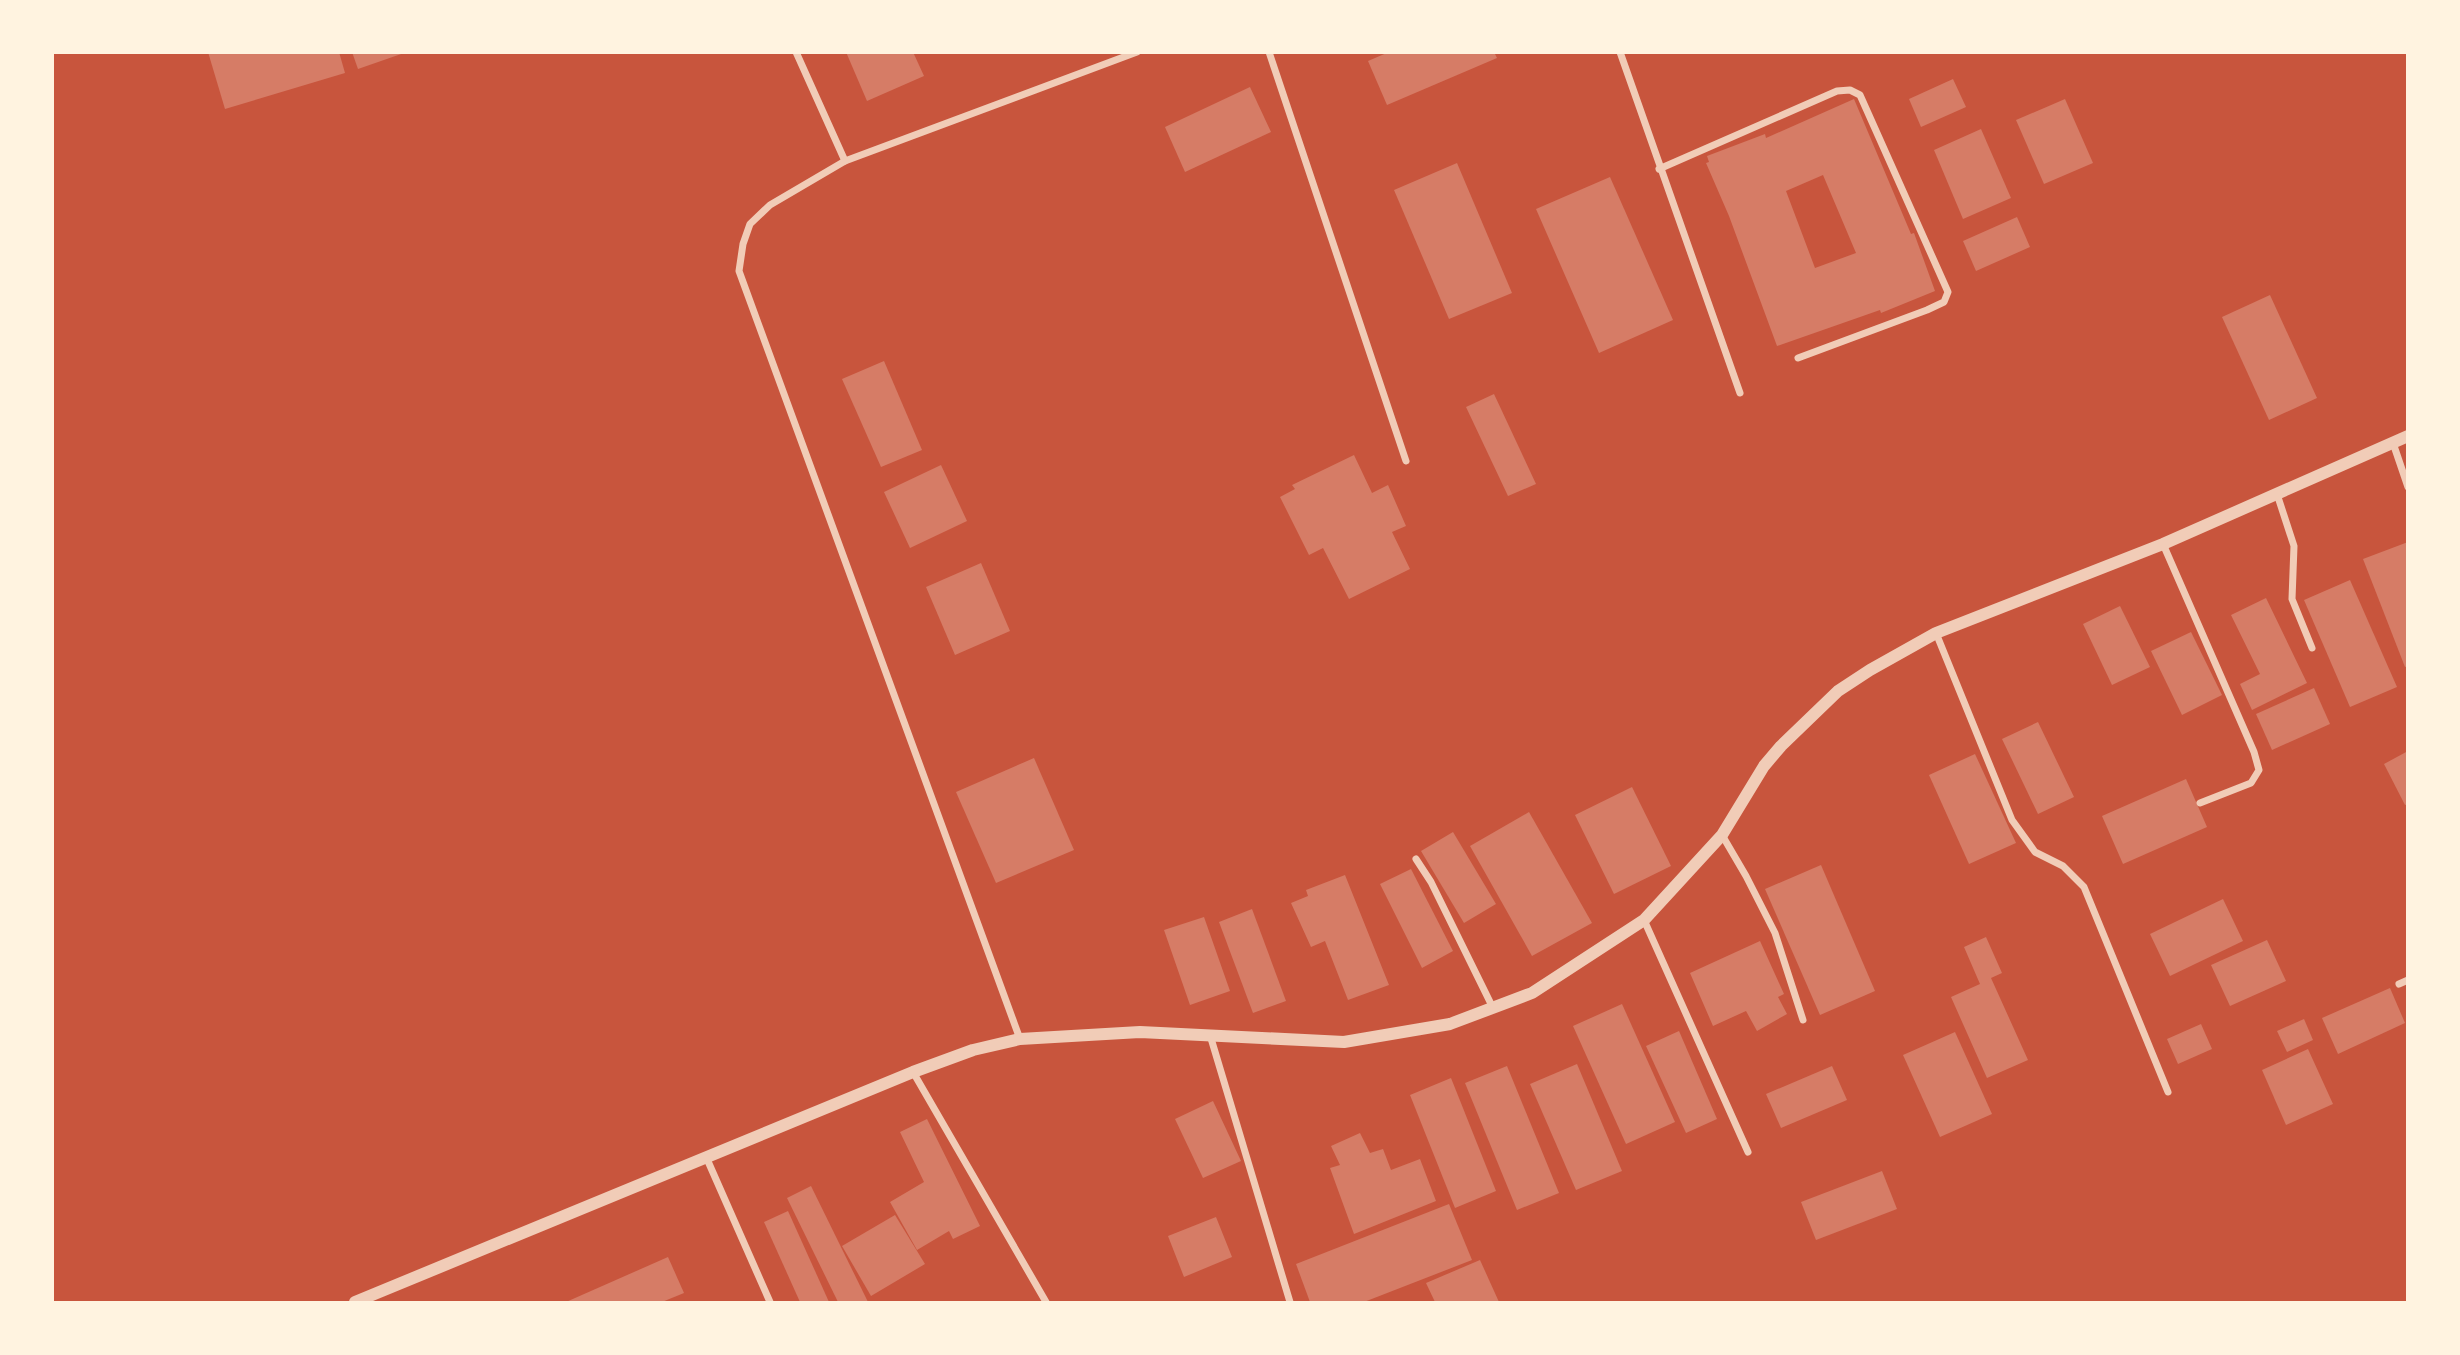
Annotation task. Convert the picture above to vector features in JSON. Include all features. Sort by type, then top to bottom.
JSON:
[{"type":"street","points":[[796,52],[845,161]]},
{"type":"street","points":[[1020,1039],[739,271],[743,244],[750,224],[770,205],[845,161],[1138,52]]},
{"type":"street","points":[[1269,52],[1406,461]]},
{"type":"street","points":[[1620,52],[1740,393]]},
{"type":"street","points":[[1660,169],[1838,91],[1850,90],[1860,94],[1948,292],[1944,302],[1927,310],[1798,358]]},
{"type":"street","points":[[355,1303],[973,1050],[1020,1039],[1140,1032],[1344,1042],[1450,1024],[1532,993],[1644,920],[1722,835],[1764,766],[1781,746],[1838,691],[1870,670],[1936,633],[2163,544],[2407,436]]},
{"type":"street","points":[[2393,442],[2407,487]]},
{"type":"street","points":[[2277,494],[2294,546],[2292,599],[2312,648]]},
{"type":"street","points":[[2163,544],[2254,752],[2259,770],[2251,783],[2200,803]]},
{"type":"street","points":[[1936,633],[2012,820],[2035,852],[2063,866],[2084,887],[2168,1092]]},
{"type":"street","points":[[1722,835],[1775,933],[1803,1020]]},
{"type":"street","points":[[1416,859],[1432,882],[1493,1008]]},
{"type":"street","points":[[1644,920],[1748,1152]]},
{"type":"street","points":[[2399,984],[2407,981]]},
{"type":"street","points":[[1210,1034],[1290,1303]]},
{"type":"street","points":[[914,1072],[1046,1303]]},
{"type":"street","points":[[707,1159],[770,1303]]},
{"type":"building","points":[[208,52],[339,52],[345,73],[225,109]]},
{"type":"building","points":[[352,52],[404,52],[404,53],[358,69]]},
{"type":"building","points":[[846,52],[913,52],[924,76],[867,101]]},
{"type":"building","points":[[1389,52],[1494,52],[1497,58],[1387,105],[1368,61]]},
{"type":"building","points":[[1953,79],[1966,107],[1921,127],[1909,99]]},
{"type":"building","points":[[1250,87],[1271,132],[1185,172],[1165,127]]},
{"type":"building","points":[[1854,99],[1911,234],[1914,233],[1935,291],[1881,313],[1880,310],[1777,346],[1729,216],[1706,163],[1709,162],[1707,156],[1765,134],[1766,138]],"holes":[[[1823,175],[1856,253],[1815,268],[1786,191]]]},
{"type":"building","points":[[2065,99],[2093,163],[2044,184],[2016,120]]},
{"type":"building","points":[[1981,129],[2011,198],[1963,219],[1934,150]]},
{"type":"building","points":[[1457,163],[1512,293],[1449,319],[1394,190]]},
{"type":"building","points":[[1610,177],[1673,320],[1599,353],[1536,209]]},
{"type":"building","points":[[2017,217],[2030,247],[1976,271],[1963,241]]},
{"type":"building","points":[[2270,295],[2317,398],[2269,420],[2222,317]]},
{"type":"building","points":[[884,361],[922,450],[881,467],[842,379]]},
{"type":"building","points":[[1494,394],[1536,484],[1508,496],[1466,407]]},
{"type":"building","points":[[1354,455],[1372,493],[1388,485],[1406,526],[1392,532],[1410,569],[1349,599],[1323,548],[1309,555],[1280,497],[1295,489],[1292,485]]},
{"type":"building","points":[[941,465],[967,521],[910,548],[884,492]]},
{"type":"building","points":[[2408,542],[2408,666],[2405,667],[2363,559]]},
{"type":"building","points":[[981,563],[1010,631],[955,655],[926,587]]},
{"type":"building","points":[[2350,580],[2397,687],[2350,707],[2304,600]]},
{"type":"building","points":[[2266,598],[2307,683],[2252,710],[2240,684],[2260,674],[2231,615]]},
{"type":"building","points":[[2120,606],[2150,667],[2112,685],[2083,624]]},
{"type":"building","points":[[2191,632],[2222,695],[2182,715],[2151,651]]},
{"type":"building","points":[[2314,688],[2330,724],[2272,750],[2256,714]]},
{"type":"building","points":[[2038,722],[2074,797],[2038,814],[2002,739]]},
{"type":"building","points":[[2408,751],[2408,804],[2405,805],[2384,764]]},
{"type":"building","points":[[1975,754],[2016,843],[1969,864],[1929,775]]},
{"type":"building","points":[[1034,758],[1074,850],[996,883],[956,792]]},
{"type":"building","points":[[2186,779],[2207,827],[2123,864],[2102,816]]},
{"type":"building","points":[[1632,787],[1671,866],[1614,894],[1575,815]]},
{"type":"building","points":[[1529,812],[1592,923],[1532,956],[1470,846]]},
{"type":"building","points":[[1453,832],[1496,904],[1464,923],[1421,851]]},
{"type":"building","points":[[1821,865],[1875,991],[1820,1015],[1765,889]]},
{"type":"building","points":[[1411,869],[1453,951],[1422,968],[1380,884]]},
{"type":"building","points":[[1345,875],[1389,985],[1348,1000],[1325,941],[1311,947],[1291,903],[1308,896],[1306,890]]},
{"type":"building","points":[[2223,899],[2243,941],[2170,976],[2150,934]]},
{"type":"building","points":[[1252,909],[1286,1001],[1253,1013],[1219,922]]},
{"type":"building","points":[[1204,917],[1230,991],[1190,1005],[1164,930]]},
{"type":"building","points":[[1986,937],[2002,973],[1991,978],[2028,1060],[1987,1078],[1951,997],[1980,984],[1964,947]]},
{"type":"building","points":[[2267,940],[2286,981],[2230,1006],[2211,965]]},
{"type":"building","points":[[1760,941],[1784,994],[1778,997],[1787,1014],[1757,1031],[1746,1011],[1713,1026],[1690,973]]},
{"type":"building","points":[[2390,988],[2405,1023],[2338,1054],[2322,1018]]},
{"type":"building","points":[[1622,1004],[1675,1122],[1626,1144],[1573,1026]]},
{"type":"building","points":[[2304,1019],[2313,1040],[2287,1052],[2277,1031]]},
{"type":"building","points":[[2201,1024],[2212,1049],[2178,1064],[2167,1039]]},
{"type":"building","points":[[1679,1031],[1717,1119],[1686,1133],[1646,1046]]},
{"type":"building","points":[[1955,1032],[1992,1114],[1940,1137],[1903,1055]]},
{"type":"building","points":[[2308,1049],[2333,1104],[2286,1125],[2262,1070]]},
{"type":"building","points":[[1577,1064],[1622,1171],[1576,1190],[1530,1084]]},
{"type":"building","points":[[1507,1066],[1559,1193],[1517,1210],[1465,1083]]},
{"type":"building","points":[[1832,1066],[1847,1100],[1781,1128],[1766,1094]]},
{"type":"building","points":[[1451,1078],[1496,1191],[1455,1208],[1410,1095]]},
{"type":"building","points":[[1213,1101],[1241,1161],[1203,1178],[1175,1119]]},
{"type":"building","points":[[927,1119],[980,1226],[953,1239],[949,1231],[917,1250],[890,1202],[924,1182],[900,1132]]},
{"type":"building","points":[[1360,1133],[1370,1153],[1383,1149],[1391,1170],[1420,1159],[1436,1201],[1354,1234],[1330,1168],[1340,1165],[1331,1146]]},
{"type":"building","points":[[1882,1171],[1897,1209],[1816,1240],[1801,1202]]},
{"type":"building","points":[[811,1186],[868,1302],[838,1302],[787,1198]]},
{"type":"building","points":[[1449,1204],[1472,1260],[1364,1302],[1310,1302],[1296,1264]]},
{"type":"building","points":[[788,1211],[829,1302],[800,1302],[764,1222]]},
{"type":"building","points":[[895,1215],[925,1264],[871,1296],[842,1246]]},
{"type":"building","points":[[1216,1217],[1232,1257],[1184,1277],[1168,1236]]},
{"type":"building","points":[[668,1257],[684,1293],[662,1302],[566,1302]]},
{"type":"building","points":[[1480,1260],[1499,1302],[1435,1302],[1426,1283]]}]
